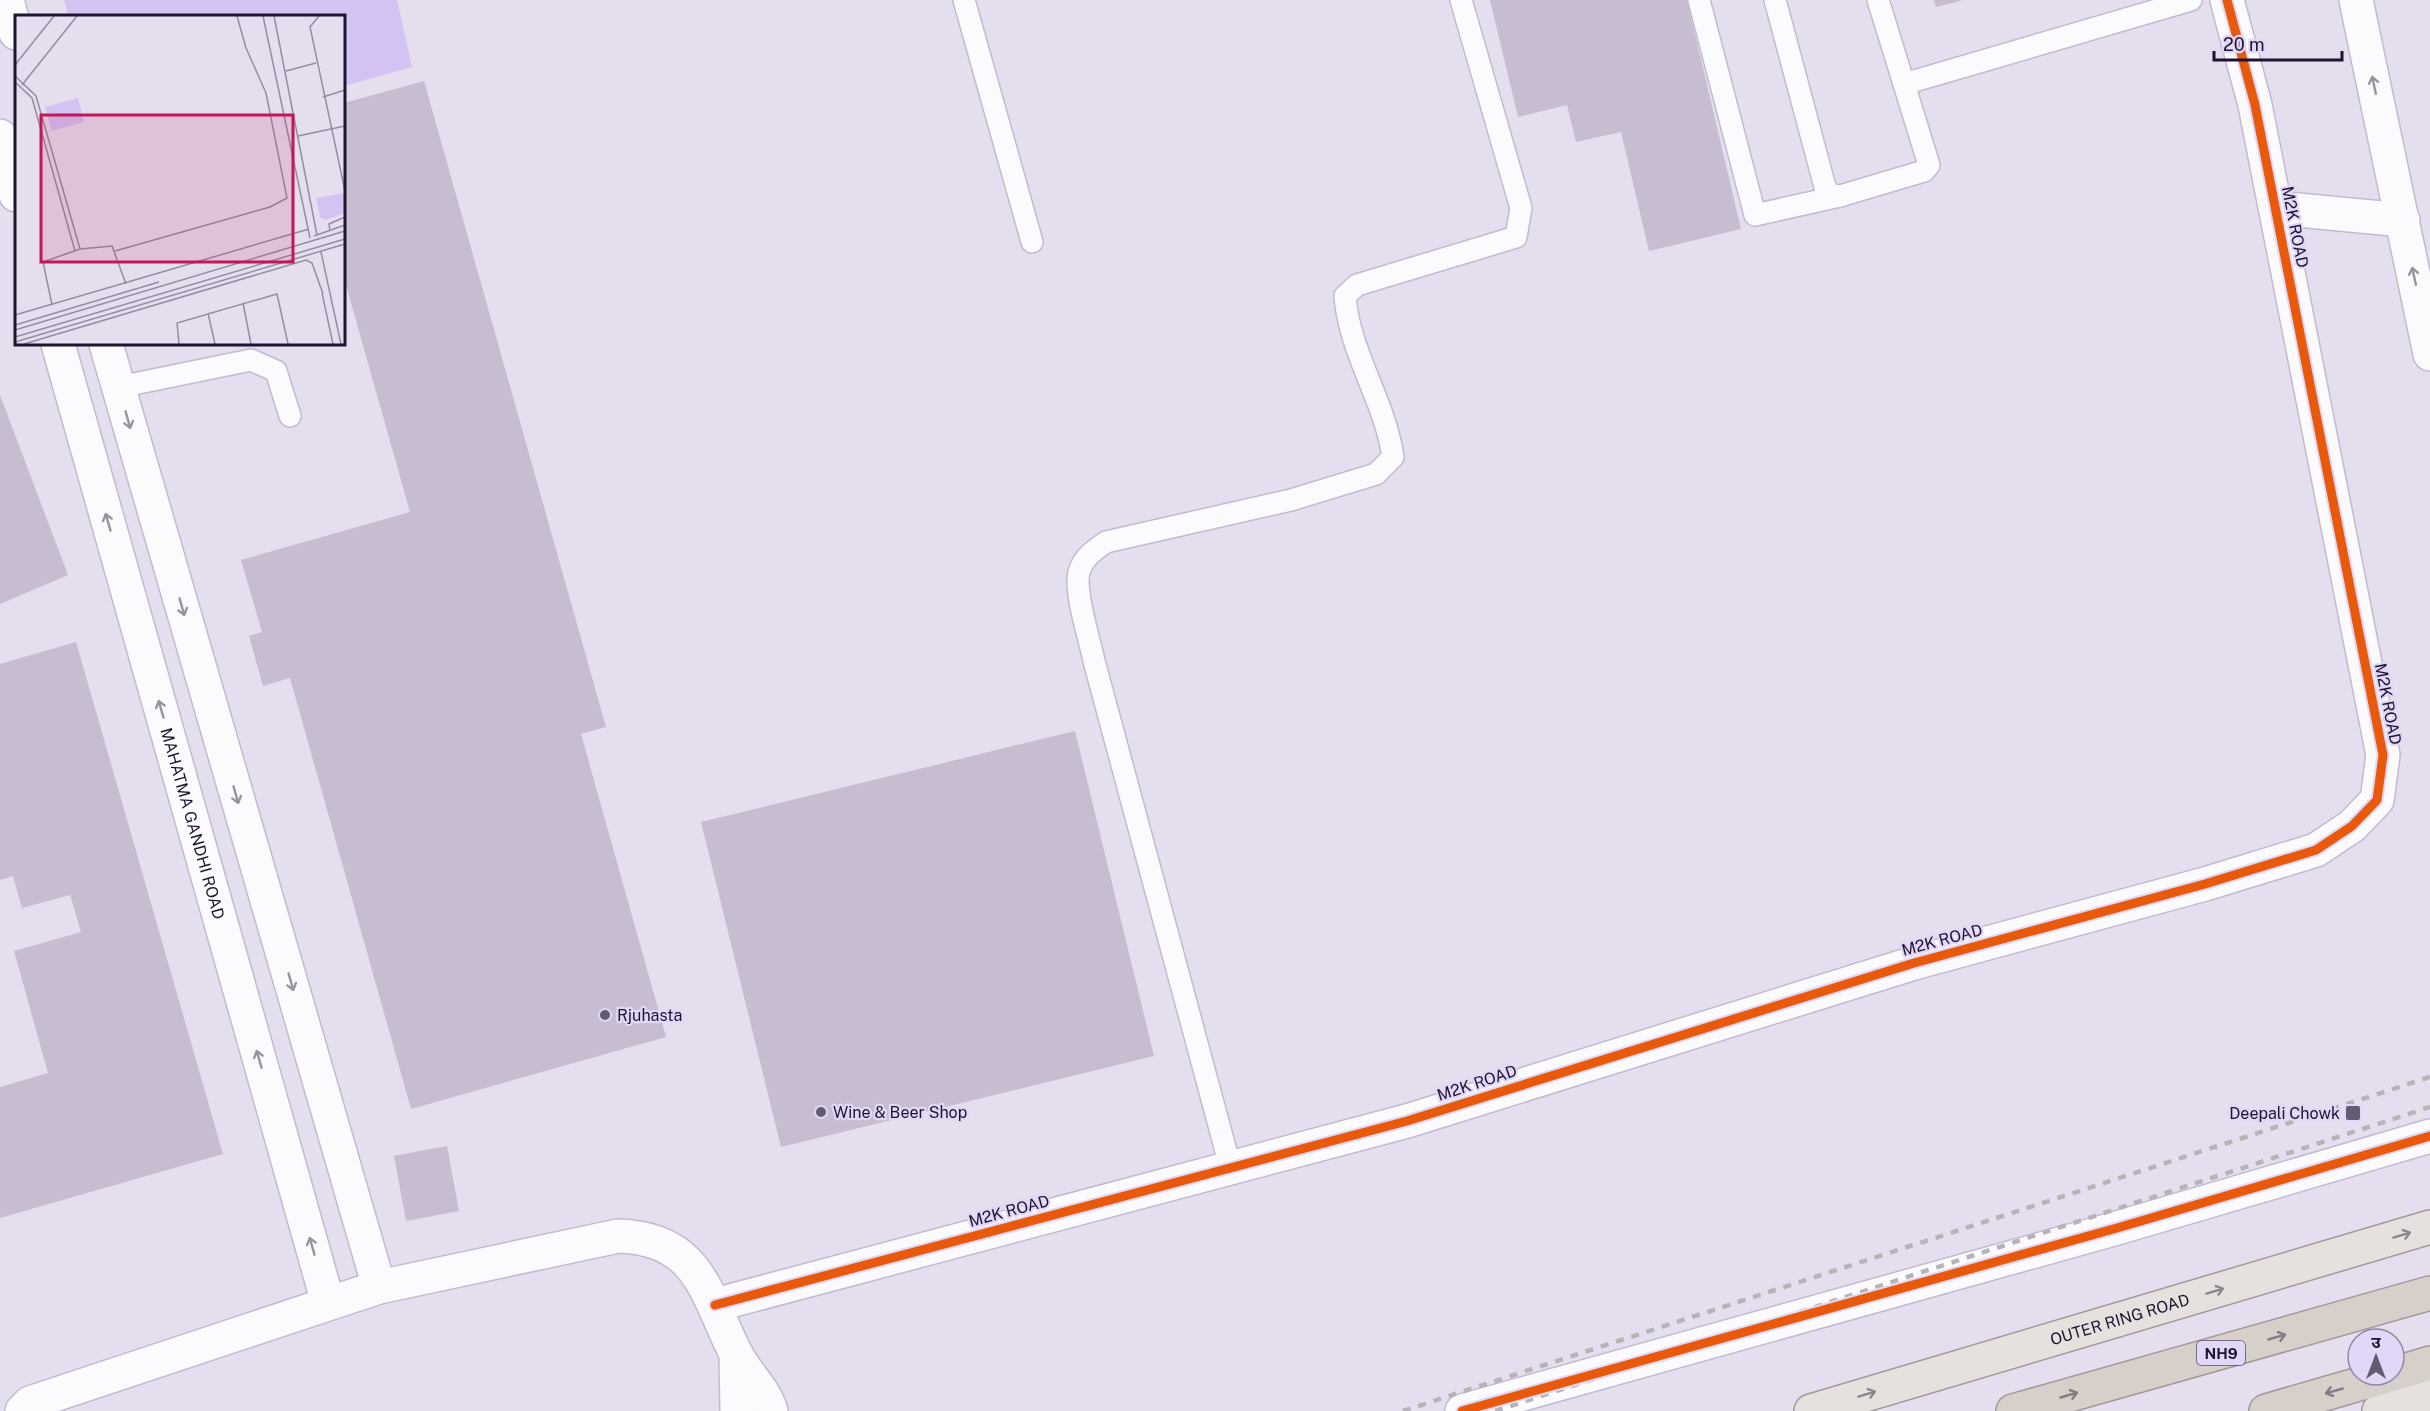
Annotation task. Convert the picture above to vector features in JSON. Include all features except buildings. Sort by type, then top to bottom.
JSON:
[{"type":"highway","name":"NH9","points":[[2013,1411],[2430,1293]]},
{"type":"highway","points":[[2406,1370],[2430,1363]]},
{"type":"highway","points":[[2266,1411],[2348,1387]]},
{"type":"main road","name":"OUTER RING ROAD","points":[[1811,1411],[2430,1227]]},
{"type":"main road","points":[[2379,1411],[2430,1395]]},
{"type":"street","points":[[7,0],[15,29]]},
{"type":"street","name":"M2K ROAD","points":[[715,1305],[1230,1166],[1407,1121],[1914,963],[2205,884],[2316,850],[2352,826],[2377,800],[2383,755],[2255,105],[2227,0]]},
{"type":"street","points":[[2356,0],[2430,354]]},
{"type":"street","points":[[0,136],[15,191]]},
{"type":"street","points":[[2276,208],[2403,220]]},
{"type":"street","name":"MAHATMA GANDHI ROAD","points":[[58,345],[328,1303]]},
{"type":"street","points":[[106,345],[379,1287]]},
{"type":"street","points":[[1462,1411],[2117,1228],[2430,1136]]},
{"type":"street","points":[[22,1411],[30,1403],[379,1287],[618,1236],[644,1237],[664,1244],[685,1258],[715,1305],[736,1355],[767,1400],[771,1411]]},
{"type":"street","points":[[736,1355],[737,1411]]},
{"type":"lane","points":[[964,0],[1032,242]]},
{"type":"lane","points":[[1230,1166],[1094,661],[1078,587],[1079,570],[1090,553],[1106,542],[1291,500],[1376,474],[1393,457],[1389,430],[1347,323],[1345,296],[1357,285],[1516,237],[1521,208],[1461,0]]},
{"type":"lane","points":[[1699,0],[1755,215],[1840,196],[1924,171],[1929,165],[1878,0]]},
{"type":"lane","points":[[1775,0],[1825,187],[1831,195],[1840,196]]},
{"type":"lane","points":[[1904,84],[2191,0]]},
{"type":"lane","points":[[119,387],[251,360],[276,371],[290,416]]},
{"type":"shaded area","points":[[64,0],[397,0],[412,67],[345,86],[345,15],[68,15]]},
{"type":"railway","points":[[1403,1411],[2430,1077]]},
{"type":"railway","points":[[1495,1411],[2430,1107]]},
{"type":"cycle path","points":[[715,1305],[1407,1121],[1914,963],[2205,884],[2316,850],[2352,826],[2377,800],[2383,755],[2255,105],[2227,0]]},
{"type":"cycle path","points":[[1462,1411],[2117,1228],[2430,1136]]},
{"type":"place","name":"Rjuhasta","points":[[605,1015]]},
{"type":"place","name":"Wine & Beer Shop","points":[[821,1112]]},
{"type":"place","name":"Deepali Chowk","points":[[2353,1113]]}]
